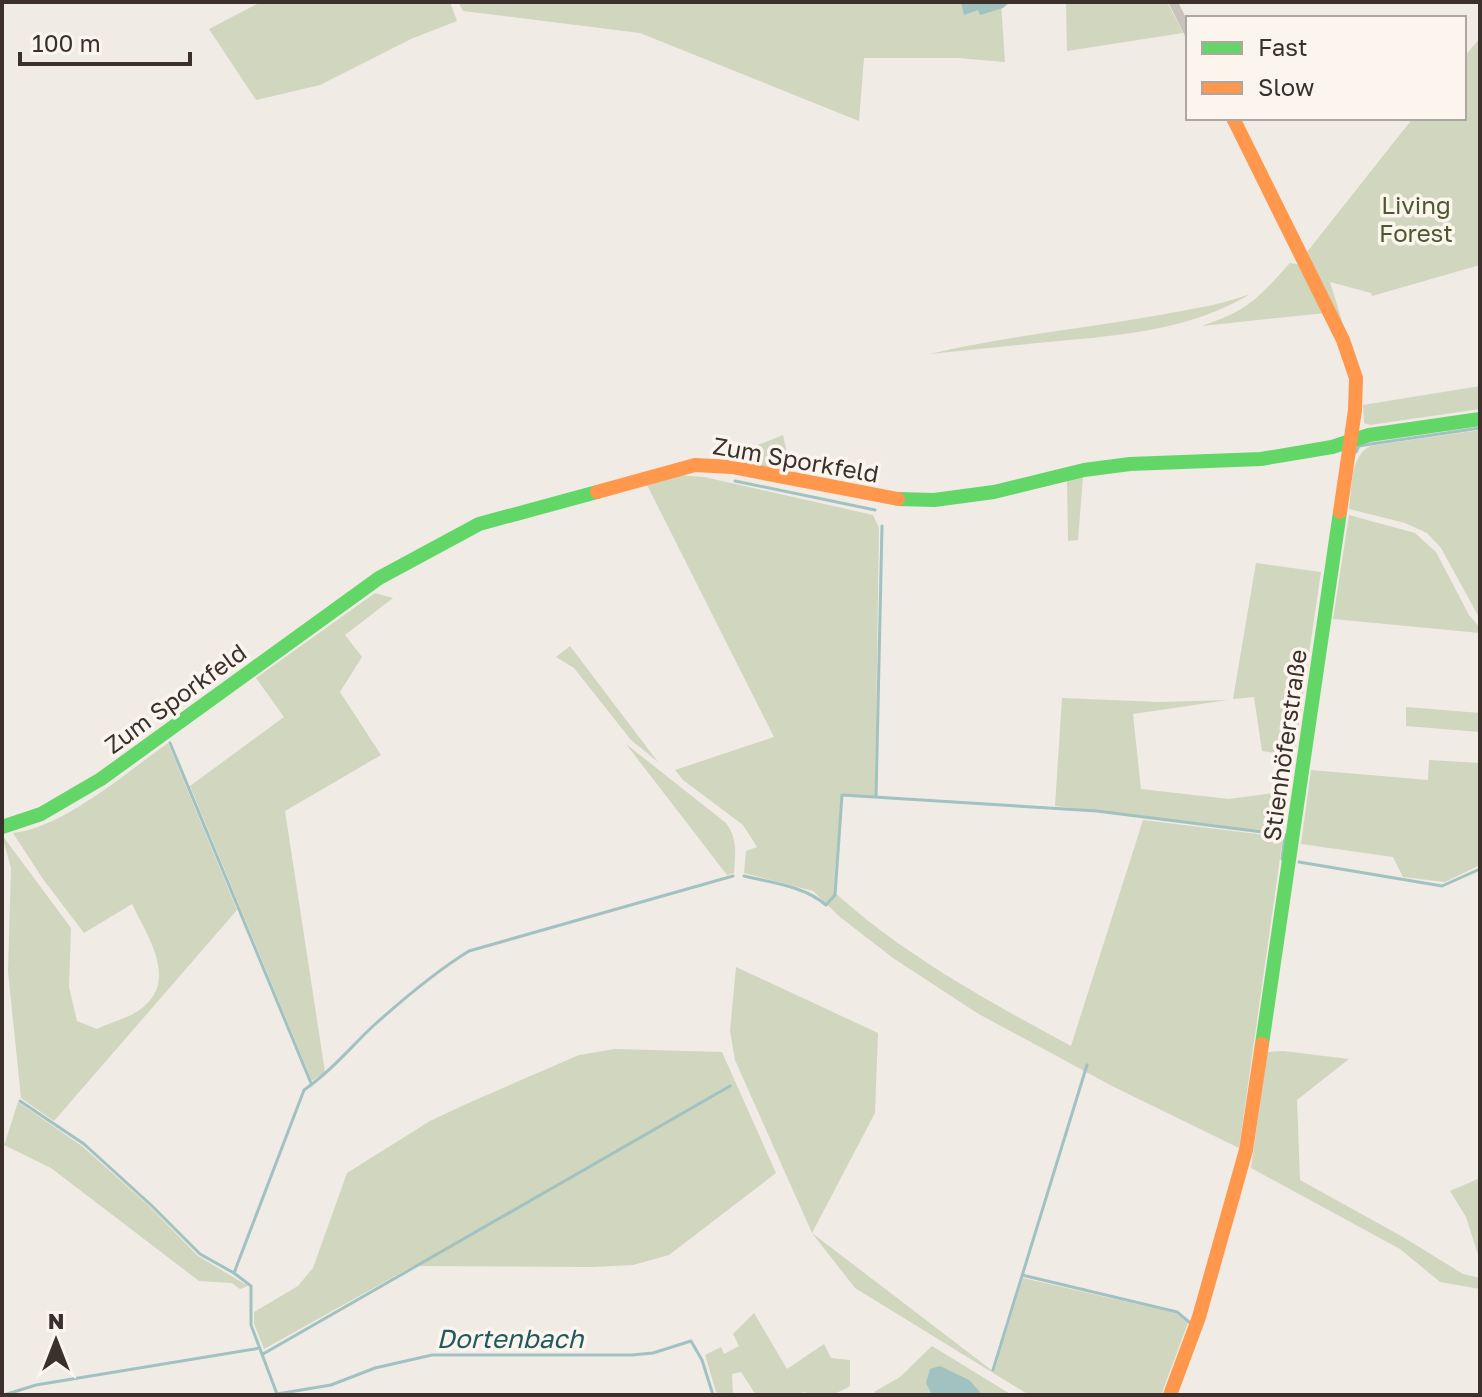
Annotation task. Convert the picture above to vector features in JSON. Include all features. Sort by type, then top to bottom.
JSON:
[{"type":"street","points":[[1173,2],[1186,28]]},
{"type":"street","name":"Stienhöferstraße","points":[[1170,1395],[1199,1317],[1246,1150],[1355,410],[1356,378],[1353,365],[1301,251],[1234,120]]},
{"type":"street","name":"Zum Sporkfeld","points":[[2,827],[41,814],[89,787],[379,578],[439,544],[498,518],[695,465],[732,467],[904,500],[934,500],[994,492],[1084,470],[1130,464],[1261,459],[1351,442],[1369,435],[1480,419]]},
{"type":"green space","points":[[261,2],[450,2],[457,21],[411,39],[320,85],[256,100],[209,29]]},
{"type":"green space","points":[[458,2],[1001,2],[1005,62],[958,58],[864,58],[859,121],[640,33],[463,11]]},
{"type":"green space","points":[[1066,2],[1167,2],[1183,33],[1067,51]]},
{"type":"green space","name":"Living Forest","points":[[1480,38],[1480,265],[1372,296],[1371,293],[1330,282],[1347,337],[1307,252],[1411,120],[1466,120],[1466,55]]},
{"type":"green space","points":[[1290,263],[1301,265],[1325,313],[1202,326],[1242,309]]},
{"type":"green space","points":[[1250,294],[1205,315],[1158,328],[930,354],[1194,309]]},
{"type":"green space","points":[[1480,386],[1480,409],[1370,425],[1364,423],[1363,405]]},
{"type":"green space","points":[[1480,430],[1480,619],[1441,548],[1427,533],[1405,523],[1349,509],[1355,465],[1370,446]]},
{"type":"green space","points":[[783,435],[792,475],[733,461],[733,455]]},
{"type":"green space","points":[[678,475],[704,477],[873,515],[879,528],[875,796],[841,794],[834,892],[889,937],[978,994],[1071,1046],[1143,820],[1283,837],[1239,1148],[1112,1086],[977,1013],[893,958],[840,917],[813,891],[744,873],[746,851],[757,847],[743,825],[683,780],[675,770],[774,737],[646,483]]},
{"type":"green space","points":[[1083,477],[1078,540],[1068,541],[1067,479]]},
{"type":"green space","points":[[1349,515],[1415,533],[1436,552],[1480,633],[1333,619]]},
{"type":"green space","points":[[1256,563],[1321,572],[1294,756],[1262,751],[1254,697],[1233,699]]},
{"type":"green space","points":[[375,593],[393,598],[345,635],[362,657],[340,692],[381,755],[285,811],[325,1072],[312,1081],[190,786],[284,717],[256,678]]},
{"type":"green space","points":[[570,646],[658,762],[631,740],[574,668],[556,657]]},
{"type":"green space","points":[[1062,698],[1159,702],[1228,700],[1133,714],[1141,789],[1229,799],[1289,791],[1283,834],[1055,806]]},
{"type":"green space","points":[[1406,707],[1480,713],[1480,732],[1406,726]]},
{"type":"green space","points":[[168,743],[237,910],[54,1121],[21,1098],[8,971],[11,868],[2,835],[71,928],[69,987],[77,1021],[97,1029],[134,1014],[150,1000],[159,974],[152,946],[132,904],[84,933],[13,833],[53,821],[73,810]]},
{"type":"green space","points":[[626,744],[726,823],[734,841],[734,873],[727,875]]},
{"type":"green space","points":[[1429,760],[1480,763],[1480,865],[1445,882],[1403,877],[1393,857],[1301,844],[1311,770],[1428,780]]},
{"type":"green space","points":[[736,967],[878,1033],[875,1113],[812,1233],[735,1060],[730,1031]]},
{"type":"green space","points":[[615,1049],[722,1052],[776,1173],[669,1255],[633,1265],[593,1267],[413,1266],[264,1349],[254,1324],[254,1312],[298,1286],[313,1268],[347,1173],[430,1121],[464,1105],[579,1055]]},
{"type":"green space","points":[[1267,1052],[1349,1059],[1297,1100],[1300,1180],[1463,1274],[1480,1278],[1480,1289],[1440,1282],[1400,1249],[1251,1168]]},
{"type":"green space","points":[[18,1102],[82,1146],[148,1205],[198,1256],[248,1286],[240,1289],[232,1283],[199,1281],[51,1168],[2,1144],[5,1143]]},
{"type":"green space","points":[[1480,1178],[1480,1261],[1466,1217],[1450,1191]]},
{"type":"green space","points":[[812,1233],[994,1372],[1023,1278],[1175,1313],[1188,1323],[1161,1395],[1029,1395],[855,1288]]},
{"type":"green space","points":[[754,1313],[787,1369],[824,1344],[831,1358],[850,1360],[850,1386],[828,1395],[803,1392],[798,1395],[756,1395],[741,1372],[732,1374],[733,1395],[717,1395],[705,1355],[721,1347],[724,1354],[739,1346],[733,1334]]},
{"type":"green space","points":[[932,1346],[1012,1395],[979,1395],[979,1392],[926,1383],[932,1395],[877,1395],[874,1392],[900,1377]]},
{"type":"water","points":[[961,2],[1010,2],[1003,8],[980,15],[978,10],[964,15]]},
{"type":"water","points":[[940,1366],[969,1380],[980,1392],[979,1395],[932,1395],[926,1383],[930,1369]]},
{"type":"waterway","points":[[1356,452],[1359,446],[1480,428]]},
{"type":"waterway","points":[[735,481],[875,510]]},
{"type":"waterway","points":[[876,797],[882,526]]},
{"type":"waterway","points":[[170,743],[311,1083]]},
{"type":"waterway","points":[[744,876],[798,889],[826,905],[835,895],[842,795],[1097,811],[1285,835],[1282,859]]},
{"type":"waterway","points":[[1299,862],[1442,886],[1480,869]]},
{"type":"waterway","points":[[277,1394],[251,1325],[251,1286],[234,1273],[304,1090],[407,997],[469,951],[733,876]]},
{"type":"waterway","points":[[993,1370],[1087,1065]]},
{"type":"waterway","points":[[263,1354],[730,1086]]},
{"type":"waterway","points":[[20,1101],[84,1144],[200,1254],[234,1273]]},
{"type":"waterway","points":[[1022,1275],[1177,1312],[1189,1322]]},
{"type":"waterway","name":"Dortenbach","points":[[277,1394],[331,1385],[375,1368],[432,1355],[632,1355],[653,1353],[691,1341],[702,1360],[713,1395]]},
{"type":"waterway","points":[[4,1395],[36,1385],[260,1348]]},
{"type":"traffic: fast","points":[[898,499],[934,500],[994,492],[1084,470],[1130,464],[1261,459],[1332,447],[1369,435],[1480,419]]},
{"type":"traffic: fast","points":[[2,827],[41,814],[101,779],[379,578],[479,524],[597,492]]},
{"type":"traffic: fast","points":[[1262,1044],[1340,512]]},
{"type":"traffic: slow","points":[[1234,120],[1343,340],[1356,378],[1355,410],[1340,512]]},
{"type":"traffic: slow","points":[[597,492],[695,465],[732,467],[898,499]]},
{"type":"traffic: slow","points":[[1170,1395],[1199,1317],[1246,1150],[1262,1044]]}]
